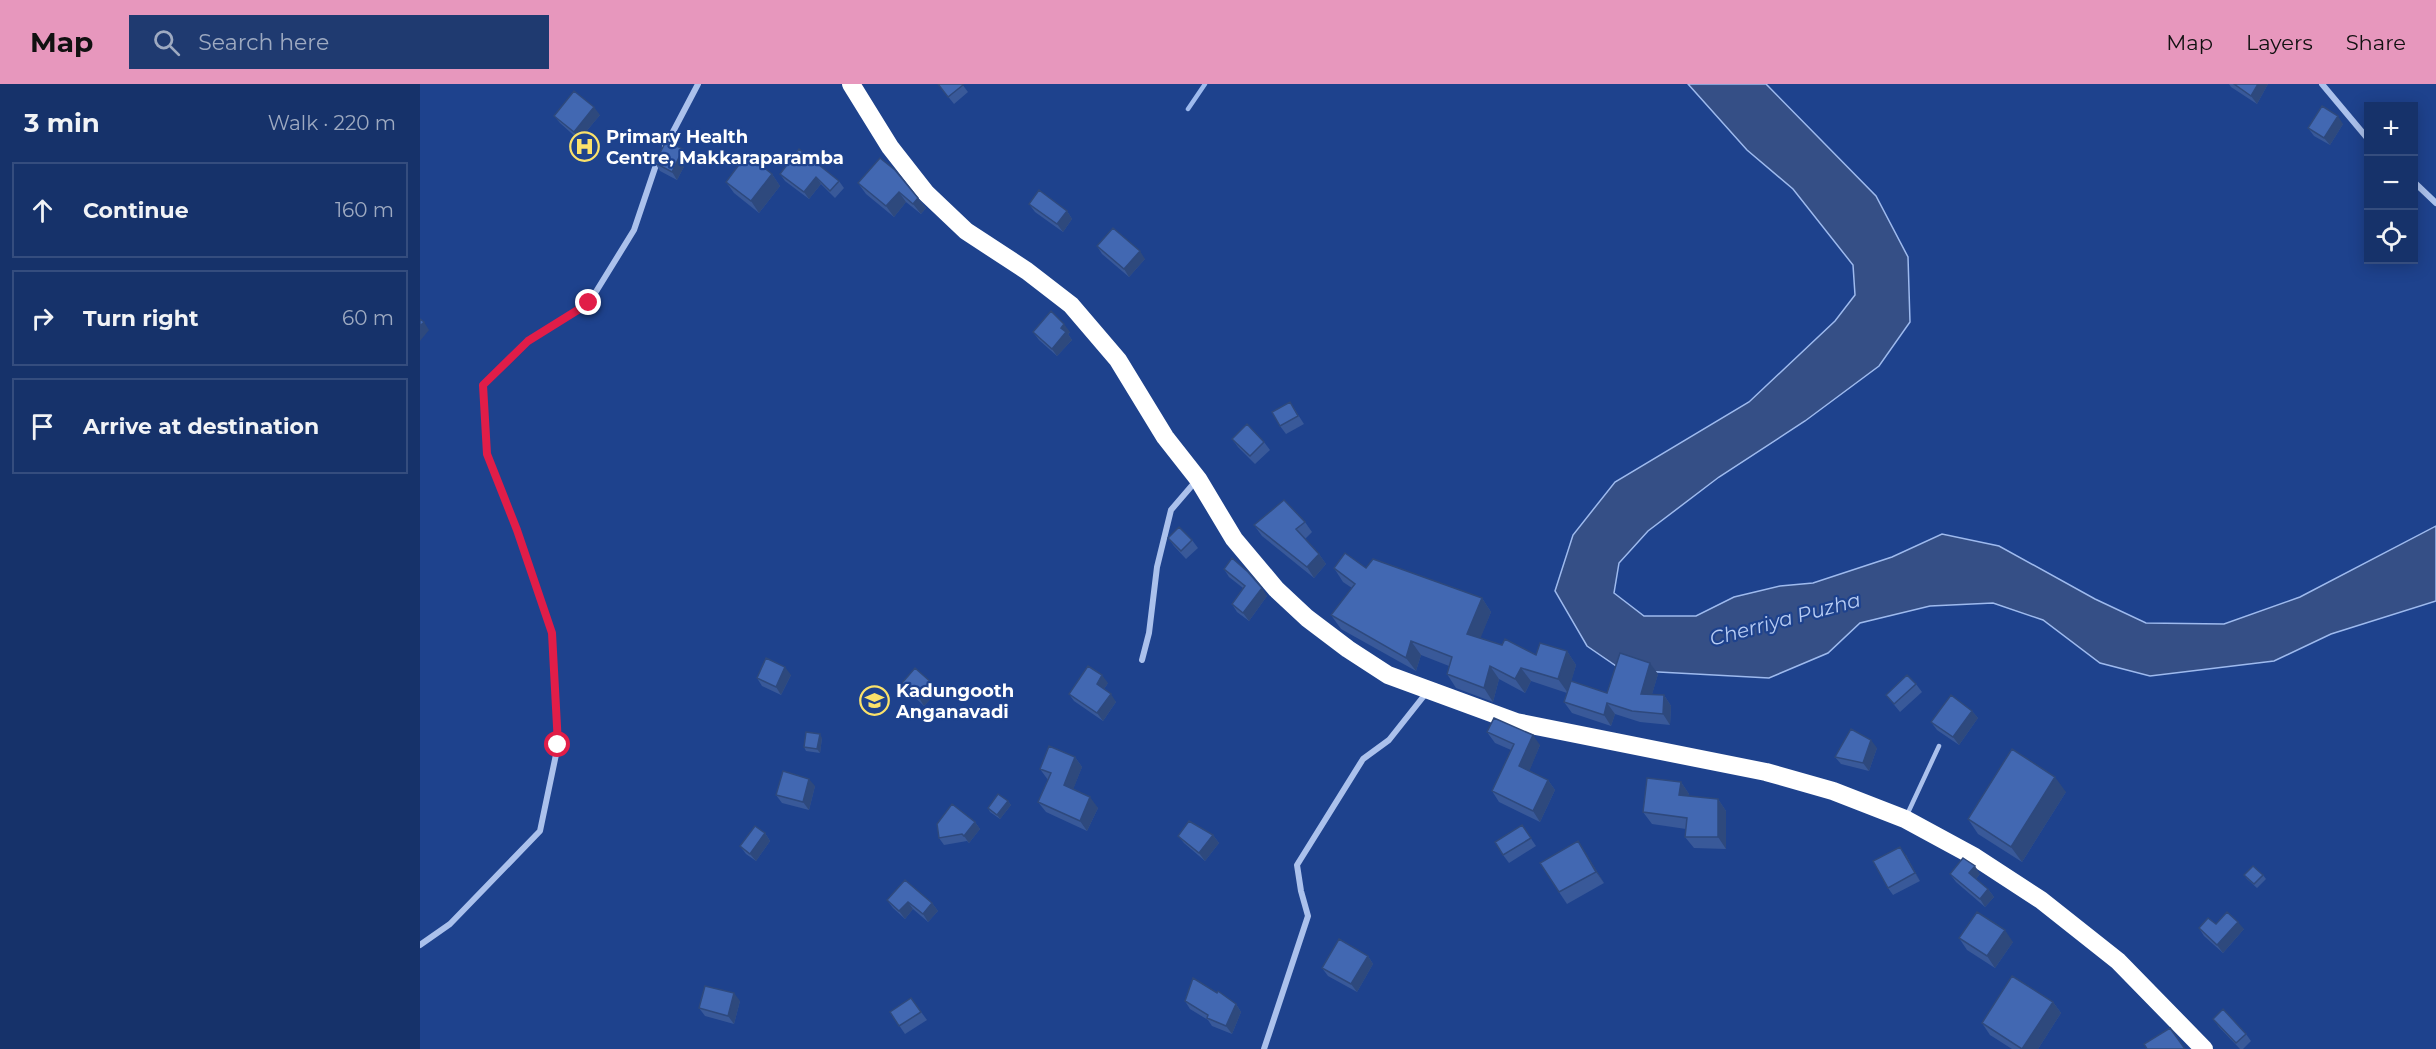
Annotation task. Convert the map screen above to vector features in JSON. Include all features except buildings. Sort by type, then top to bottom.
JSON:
[{"type":"highway","points":[[851,84],[890,147],[926,193],[966,231],[1027,271],[1071,305],[1118,360],[1165,437],[1198,479],[1234,539],[1276,590],[1348,649],[1389,675],[1516,722],[1766,772],[1833,791],[1905,819],[1976,857],[2041,900],[2118,960],[2204,1049]]},
{"type":"street","points":[[420,945],[450,924],[540,831],[558,745],[552,633],[517,530],[487,454],[483,385],[528,341],[589,303],[634,230],[656,164],[698,84]]},
{"type":"street","points":[[2322,84],[2364,134]]},
{"type":"street","points":[[2418,186],[2436,203]]},
{"type":"street","points":[[1142,660],[1149,633],[1157,567],[1171,510],[1198,479]]},
{"type":"street","points":[[1264,1049],[1308,916],[1297,865],[1363,759],[1389,740],[1429,689]]},
{"type":"lane","points":[[1905,819],[1939,746]]},
{"type":"water","name":"Cherriya Puzha","points":[[1688,84],[1766,84],[1876,196],[1908,257],[1910,322],[1879,366],[1805,421],[1719,477],[1648,531],[1619,563],[1614,593],[1644,616],[1696,616],[1734,597],[1780,586],[1813,583],[1892,557],[1942,534],[1999,546],[2095,599],[2146,623],[2224,624],[2300,597],[2436,526],[2436,601],[2331,634],[2274,661],[2150,676],[2100,663],[2043,620],[1993,603],[1930,606],[1860,623],[1828,653],[1769,678],[1622,670],[1587,646],[1555,591],[1573,535],[1615,482],[1749,402],[1835,321],[1855,295],[1853,265],[1793,189],[1747,150]]},
{"type":"waterway","points":[[1188,109],[1205,84]]},
{"type":"place","name":"Primary Health Centre, Makkaraparamba","points":[[585,147]]},
{"type":"place","name":"Kadungooth Anganavadi","points":[[875,701]]},
{"type":"route","points":[[558,745],[552,633],[517,530],[487,454],[483,385],[528,341],[589,303]]}]
